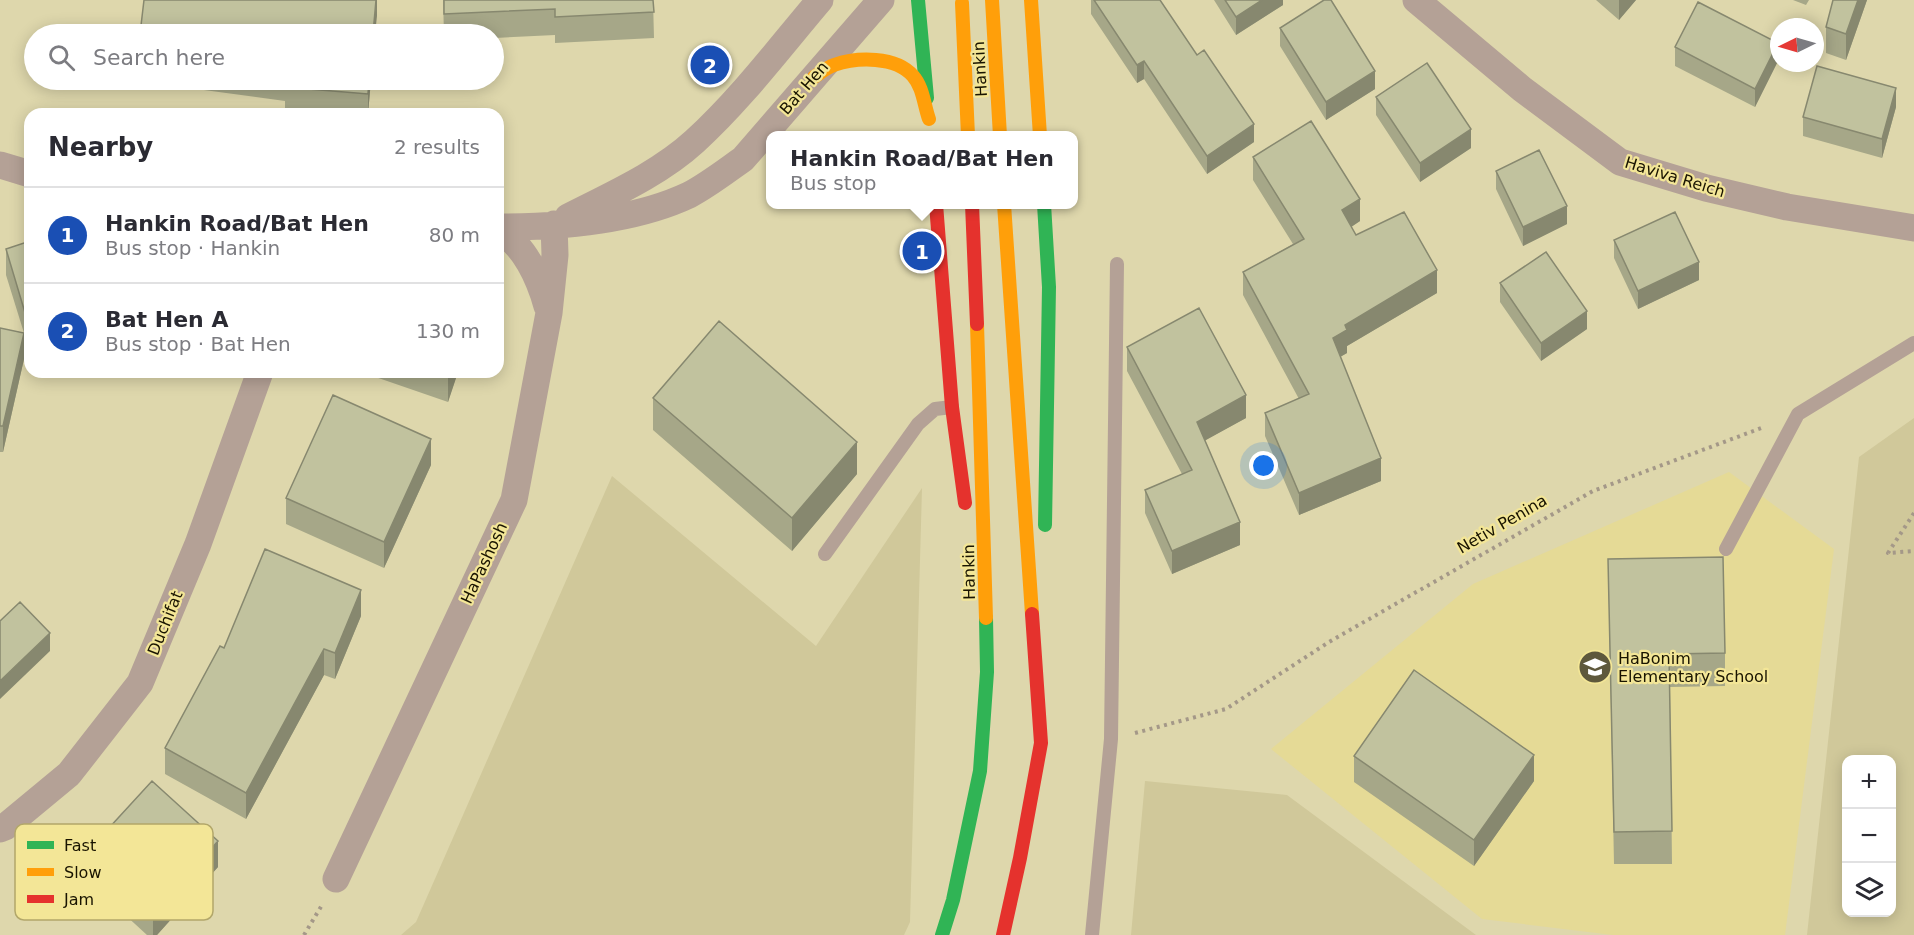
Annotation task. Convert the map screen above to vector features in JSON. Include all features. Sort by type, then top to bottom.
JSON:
[{"type":"main road","points":[[918,0],[930,131]]},
{"type":"main road","name":"Hankin","points":[[992,0],[1000,131]]},
{"type":"main road","points":[[1030,0],[1040,131]]},
{"type":"main road","points":[[1033,33],[1038,0]]},
{"type":"main road","name":"Hankin","points":[[962,3],[968,131]]},
{"type":"main road","points":[[814,77],[835,64],[870,60],[896,64],[906,68],[918,84],[929,119]]},
{"type":"main road","points":[[936,209],[952,407],[987,672]]},
{"type":"main road","name":"Hankin","points":[[942,935],[953,900],[980,771],[987,672],[981,409],[972,209]]},
{"type":"main road","points":[[1004,209],[1041,743]]},
{"type":"main road","points":[[1044,209],[1049,286],[1044,544]]},
{"type":"main road","points":[[1003,935],[1041,743],[1044,579]]},
{"type":"street","name":"Bat Hen","points":[[554,224],[642,178],[694,142],[738,96],[820,0]]},
{"type":"street","name":"Bat Hen","points":[[767,131],[881,0]]},
{"type":"street","name":"Haviva Reich","points":[[1416,0],[1522,90],[1620,162],[1706,188],[1786,207],[1914,228]]},
{"type":"street","name":"Bat Hen","points":[[504,226],[528,227],[605,219],[651,209],[689,195],[717,178],[743,159],[766,132]]},
{"type":"street","points":[[0,165],[24,172]]},
{"type":"street","points":[[0,185],[24,180]]},
{"type":"street","name":"HaPashosh","points":[[336,879],[514,500],[549,313],[555,255],[554,224]]},
{"type":"street","points":[[504,236],[528,261],[541,286],[549,313]]},
{"type":"street","name":"Duchifat","points":[[0,829],[69,774],[140,684],[198,544],[258,378]]},
{"type":"lane","points":[[1092,935],[1111,739],[1117,264]]},
{"type":"lane","points":[[1726,549],[1798,414],[1914,343]]},
{"type":"lane","points":[[825,554],[918,424],[935,409],[952,407]]},
{"type":"path","name":"Netiv Penina","points":[[1111,739],[1226,709],[1329,642],[1593,491],[1798,414]]},
{"type":"path","points":[[1914,513],[1888,553],[1914,551]]},
{"type":"shaded area","points":[[1914,418],[1914,935],[1807,935],[1859,457]]},
{"type":"shaded area","name":"HaBonim Elementary School","points":[[1729,472],[1834,549],[1785,935],[1613,935],[1482,919],[1271,749],[1473,584]]},
{"type":"shaded area","points":[[612,476],[816,646],[922,488],[910,922],[904,935],[401,935],[416,922]]},
{"type":"shaded area","points":[[1145,781],[1287,795],[1476,935],[1131,935]]},
{"type":"building","points":[[144,0],[376,0],[374,24],[141,24]]},
{"type":"building","points":[[444,0],[653,0],[654,12],[555,17],[555,9],[444,14]]},
{"type":"building","points":[[1094,0],[1160,0],[1197,55],[1204,50],[1254,124],[1207,156],[1144,61],[1137,65]]},
{"type":"building","points":[[1225,0],[1262,0],[1236,17]]},
{"type":"building","points":[[1324,0],[1331,0],[1375,71],[1326,102],[1280,28]]},
{"type":"building","points":[[1833,0],[1858,0],[1846,34],[1826,27]]},
{"type":"building","points":[[1698,2],[1770,39],[1770,59],[1755,89],[1675,47]]},
{"type":"building","points":[[1427,63],[1471,129],[1420,163],[1376,97]]},
{"type":"building","points":[[1824,68],[1896,88],[1882,139],[1803,117],[1815,72],[1824,72]]},
{"type":"building","points":[[321,90],[368,90],[368,94]]},
{"type":"building","points":[[1311,121],[1360,199],[1342,210],[1356,235],[1404,212],[1437,270],[1345,325],[1347,330],[1333,338],[1381,458],[1299,493],[1265,413],[1309,394],[1243,272],[1304,239],[1253,157]]},
{"type":"building","points":[[1539,150],[1567,206],[1523,227],[1496,171]]},
{"type":"building","points":[[1675,212],[1699,262],[1638,291],[1614,240]]},
{"type":"building","points":[[24,243],[24,309],[6,249]]},
{"type":"building","points":[[1546,252],[1587,311],[1541,343],[1500,283]]},
{"type":"building","points":[[1199,308],[1246,395],[1197,422],[1240,522],[1172,551],[1145,490],[1192,470],[1127,347]]},
{"type":"building","points":[[719,321],[857,442],[792,518],[653,398]]},
{"type":"building","points":[[0,328],[24,333],[3,426],[0,426]]},
{"type":"building","points":[[333,395],[431,439],[384,542],[286,498]]},
{"type":"building","points":[[265,549],[361,590],[335,653],[324,649],[246,793],[165,748],[220,646],[224,648]]},
{"type":"building","points":[[1723,557],[1725,653],[1669,654],[1672,831],[1614,832],[1608,559]]},
{"type":"building","points":[[20,602],[50,633],[0,681],[0,621]]},
{"type":"building","points":[[1414,670],[1534,755],[1474,840],[1354,756]]},
{"type":"building","points":[[152,781],[199,824],[113,824]]},
{"type":"building","points":[[213,836],[218,841],[213,847]]},
{"type":"traffic: fast","points":[[918,0],[927,98]]},
{"type":"traffic: fast","points":[[1044,209],[1049,287],[1045,525]]},
{"type":"traffic: fast","points":[[942,935],[953,900],[980,771],[987,672],[986,618]]},
{"type":"traffic: slow","points":[[992,0],[1000,131]]},
{"type":"traffic: slow","points":[[1031,0],[1040,131]]},
{"type":"traffic: slow","points":[[962,3],[968,131]]},
{"type":"traffic: slow","points":[[814,77],[843,62],[876,60],[897,65],[906,69],[916,80],[929,119]]},
{"type":"traffic: slow","points":[[1004,209],[1032,614]]},
{"type":"traffic: slow","points":[[977,324],[986,618]]},
{"type":"traffic: jam","points":[[936,209],[952,407],[965,503]]},
{"type":"traffic: jam","points":[[972,209],[977,324]]},
{"type":"traffic: jam","points":[[1003,935],[1041,743],[1032,614]]},
{"type":"place","name":"Bat Hen A","points":[[710,65]]},
{"type":"place","name":"Hankin Road/Bat Hen","points":[[922,251]]},
{"type":"place","name":"HaBonim Elementary School","points":[[1595,667]]}]
